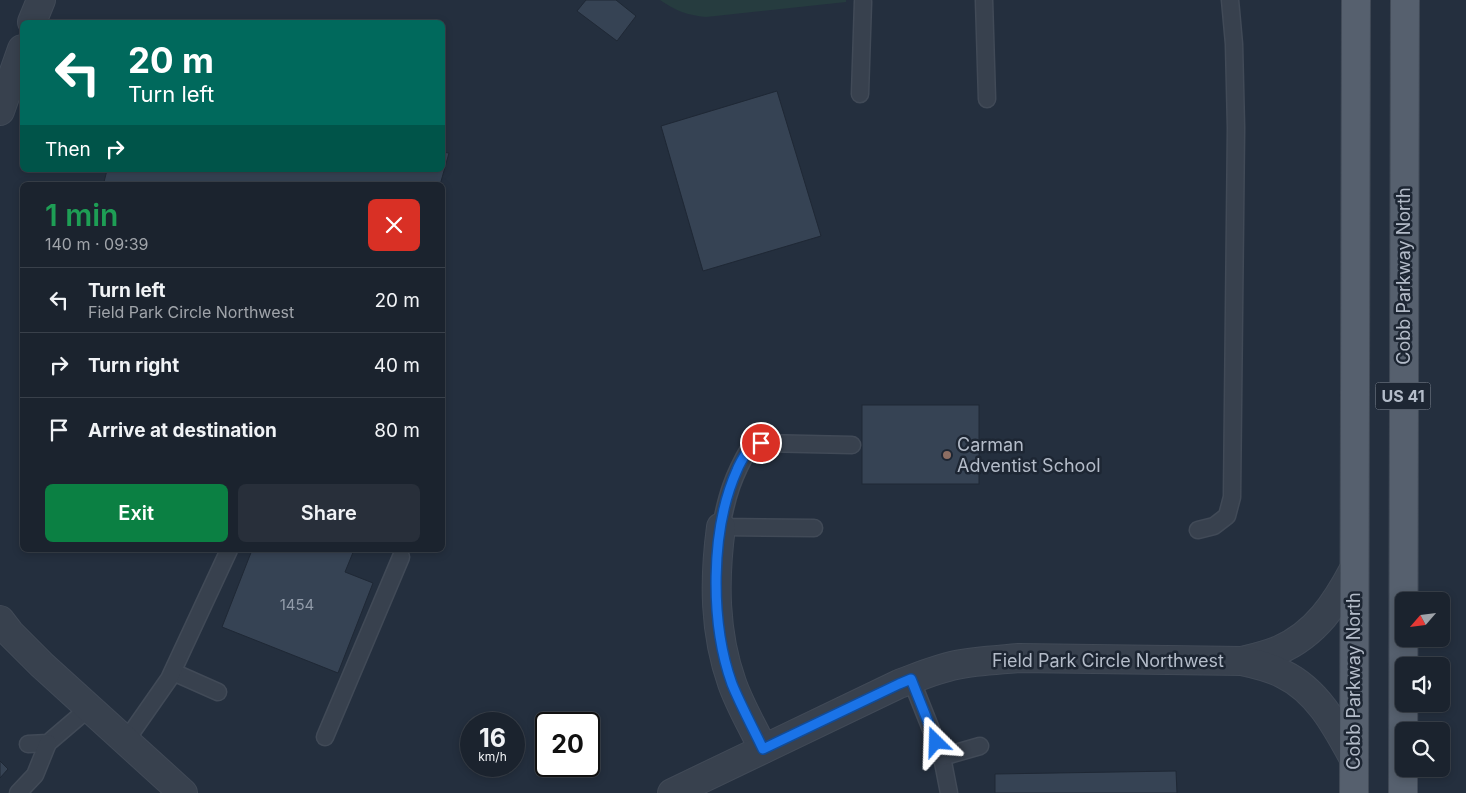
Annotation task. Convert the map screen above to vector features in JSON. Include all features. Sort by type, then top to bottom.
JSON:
[{"type":"main road","name":"Cobb Parkway North","points":[[1354,793],[1356,0]]},
{"type":"main road","name":"Cobb Parkway North","points":[[1403,793],[1405,0]]},
{"type":"street","points":[[33,20],[41,0]]},
{"type":"street","points":[[0,111],[20,55]]},
{"type":"street","points":[[721,527],[716,586],[719,629],[732,684],[763,749]]},
{"type":"street","name":"Field Park Circle Northwest","points":[[1242,661],[1279,650],[1307,634],[1329,611],[1340,596],[1354,569]]},
{"type":"street","points":[[0,620],[10,633],[42,665],[183,793]]},
{"type":"street","name":"Field Park Circle Northwest","points":[[672,793],[890,688],[926,673],[955,665],[1019,658],[1242,661],[1282,673],[1299,683],[1314,696],[1331,718],[1354,759]]},
{"type":"lane","points":[[984,0],[987,99]]},
{"type":"lane","points":[[1198,530],[1214,526],[1227,516],[1232,497],[1236,128],[1234,44],[1230,0]]},
{"type":"lane","points":[[860,94],[862,2]]},
{"type":"lane","points":[[814,528],[721,527],[726,500],[737,470],[750,447],[761,443],[852,445]]},
{"type":"lane","points":[[125,742],[169,679],[228,552]]},
{"type":"lane","points":[[325,737],[401,557]]},
{"type":"lane","points":[[172,672],[218,692]]},
{"type":"lane","points":[[911,679],[942,757],[949,793]]},
{"type":"lane","points":[[18,793],[35,776],[48,743],[89,708]]},
{"type":"lane","points":[[28,744],[48,743]]},
{"type":"lane","points":[[942,757],[980,746]]},
{"type":"green space","points":[[660,0],[846,0],[846,2],[706,17],[682,12]]},
{"type":"building","points":[[586,0],[616,0],[636,16],[617,41],[577,11]]},
{"type":"building","points":[[777,91],[821,236],[703,271],[661,126]]},
{"type":"building","points":[[445,152],[449,153],[445,167]]},
{"type":"building","points":[[106,172],[444,172],[441,182],[104,182]]},
{"type":"building","points":[[862,405],[979,405],[979,484],[862,484]]},
{"type":"building","points":[[251,552],[353,552],[345,572],[373,583],[338,673],[222,627]]},
{"type":"building","points":[[0,761],[8,769],[0,778]]},
{"type":"building","points":[[1176,771],[1177,793],[995,793],[995,774]]},
{"type":"place","name":"Carman Adventist School","points":[[947,455]]},
{"type":"route","points":[[761,443],[750,447],[737,470],[726,500],[718,552],[716,586],[718,620],[732,684],[763,749],[911,679],[936,742]]}]
